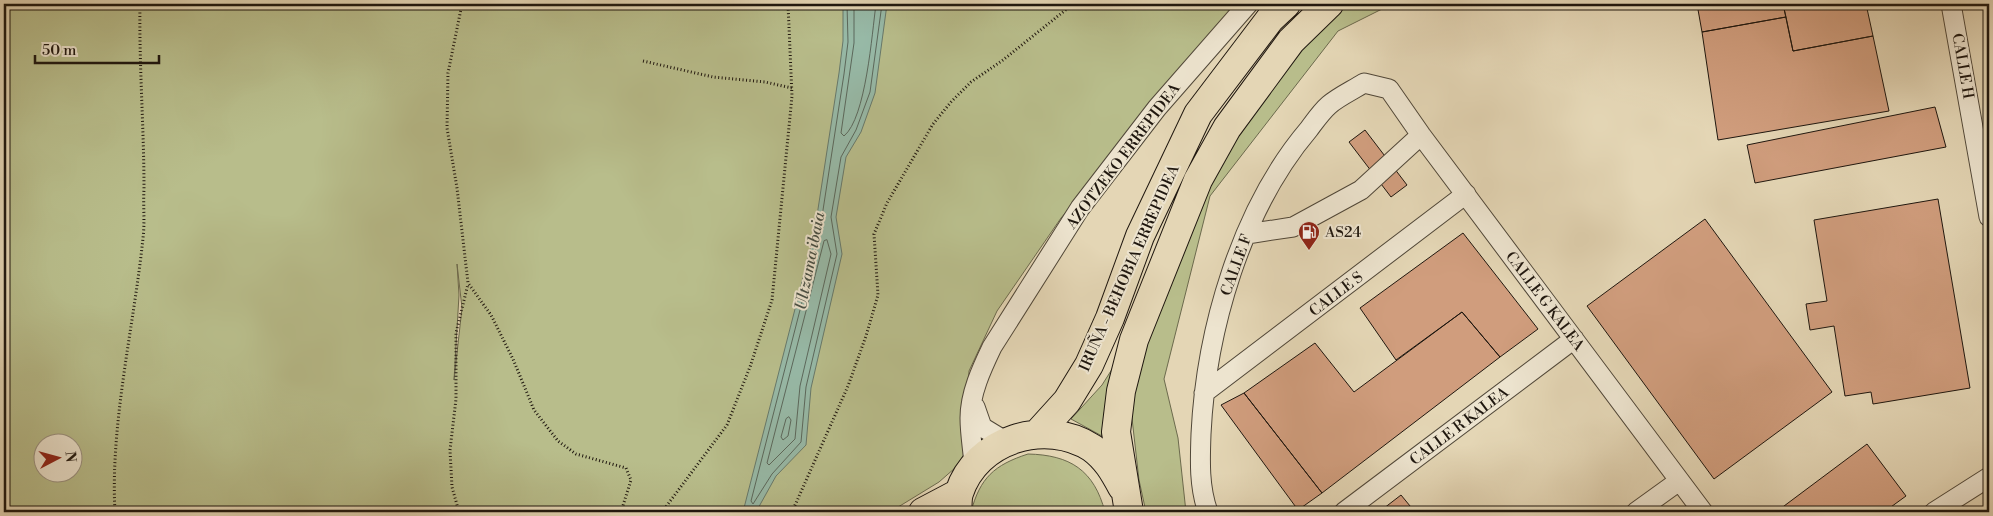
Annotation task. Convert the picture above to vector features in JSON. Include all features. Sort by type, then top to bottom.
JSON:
[{"type":"highway","name":"IRUÑA - BEHOBIA ERREPIDEA","points":[[1038,433],[1067,401],[1089,365],[1110,318],[1140,236],[1198,114],[1270,19],[1286,4]]},
{"type":"highway","name":"IRUÑA - BEHOBIA ERREPIDEA","points":[[1128,504],[1116,432],[1121,391],[1134,340],[1198,180],[1227,128],[1291,41],[1329,4]]},
{"type":"highway","points":[[923,512],[958,503],[974,465],[1005,441],[1038,433],[1074,439],[1092,448],[1108,463],[1128,504]]},
{"type":"street","name":"AZOTZEKO ERREPIDEA","points":[[974,465],[970,418],[972,398],[981,369],[992,347],[1080,208],[1157,108],[1248,4]]},
{"type":"street","name":"CALLE H","points":[[1952,4],[1981,124],[1989,217]]},
{"type":"street","name":"CALLE F","points":[[1208,512],[1202,494],[1200,454],[1204,393],[1218,315],[1247,234],[1267,188],[1292,148],[1329,105],[1364,83],[1389,89]]},
{"type":"street","name":"CALLE G KALEA","points":[[1389,89],[1421,136],[1703,512]]},
{"type":"street","points":[[1247,234],[1293,226],[1361,190],[1421,136]]},
{"type":"street","name":"CALLE S","points":[[1204,393],[1466,194]]},
{"type":"street","name":"CALLE R KALEA","points":[[1344,512],[1574,339]]},
{"type":"street","points":[[972,398],[982,428],[1005,441]]},
{"type":"street","points":[[1934,512],[1989,477]]},
{"type":"street","points":[[1636,512],[1679,481]]},
{"type":"path","points":[[115,512],[113,485],[122,395],[143,236],[144,150],[139,43],[140,4]]},
{"type":"path","points":[[459,512],[452,487],[450,450],[456,399],[456,333],[468,283],[457,188],[447,128],[448,73],[462,4]]},
{"type":"path","points":[[662,512],[727,425],[750,367],[772,300],[792,88],[788,4]]},
{"type":"path","points":[[792,512],[848,386],[866,336],[878,295],[874,234],[887,203],[933,124],[950,102],[971,82],[1003,60],[1073,4]]},
{"type":"path","points":[[643,61],[713,76],[765,82],[792,88]]},
{"type":"path","points":[[468,283],[490,315],[509,350],[534,410],[558,441],[576,454],[626,468],[631,480],[621,512]]},
{"type":"shaded area","points":[[4,4],[1245,4],[1061,218],[997,311],[969,371],[963,461],[939,482],[890,512],[4,512]],"holes":[[[457,264],[462,308],[454,380],[459,295]]]},
{"type":"shaded area","points":[[1345,4],[1392,4],[1338,31],[1210,196],[1164,379],[1178,438],[1186,512],[1146,512],[1139,480],[1129,392],[1206,189],[1279,64]]},
{"type":"shaded area","points":[[1114,366],[1104,414],[1102,436],[1071,419],[1102,385]]},
{"type":"shaded area","points":[[1028,454],[1056,458],[1078,468],[1087,475],[1094,485],[1105,512],[971,512],[979,490],[990,474],[1006,463]]},
{"type":"water","name":"Ultzama ibaia","points":[[843,4],[887,4],[875,93],[861,132],[846,157],[836,217],[842,254],[811,388],[806,445],[776,476],[756,512],[741,512],[744,508],[814,235],[839,73],[843,41]]},
{"type":"building","points":[[1697,4],[1783,4],[1786,17],[1702,32]]},
{"type":"building","points":[[1783,4],[1866,4],[1873,36],[1793,51]]},
{"type":"building","points":[[1985,4],[1989,4],[1989,29]]},
{"type":"building","points":[[1786,17],[1793,51],[1873,36],[1889,111],[1718,140],[1702,32]]},
{"type":"building","points":[[1935,107],[1946,147],[1755,183],[1747,145]]},
{"type":"building","points":[[1365,130],[1407,185],[1391,197],[1349,142]]},
{"type":"building","points":[[1938,199],[1970,388],[1873,404],[1871,392],[1845,396],[1834,326],[1810,330],[1806,304],[1827,301],[1814,220]]},
{"type":"building","points":[[1705,219],[1832,392],[1714,479],[1587,306]]},
{"type":"building","points":[[1463,233],[1538,329],[1500,357],[1462,312],[1396,360],[1360,308]]},
{"type":"building","points":[[1462,312],[1500,357],[1322,493],[1244,393],[1315,343],[1354,392]]},
{"type":"building","points":[[1244,393],[1322,493],[1298,510],[1221,405]]},
{"type":"building","points":[[1867,444],[1906,496],[1884,512],[1776,512]]},
{"type":"building","points":[[1401,495],[1415,512],[1379,512]]},
{"type":"place","name":"AS24","points":[[1309,251]]}]
